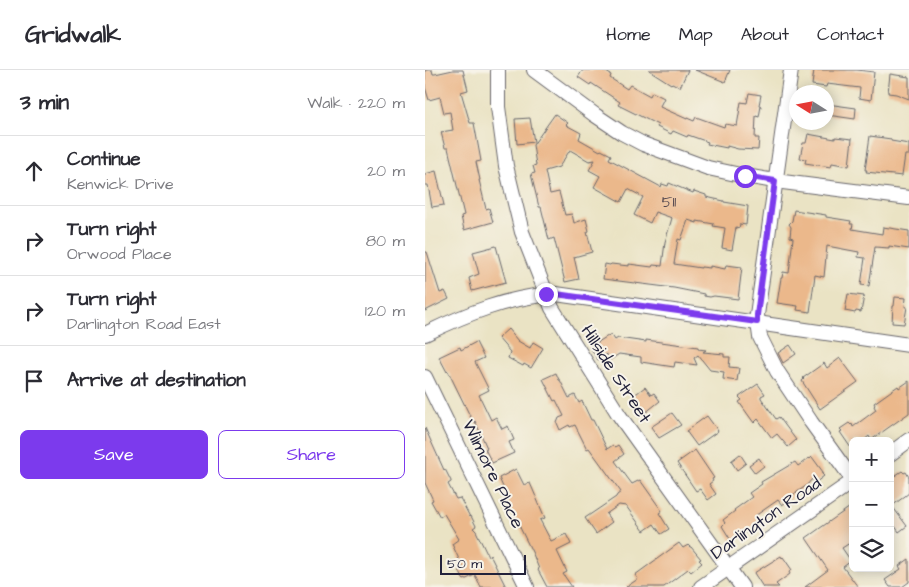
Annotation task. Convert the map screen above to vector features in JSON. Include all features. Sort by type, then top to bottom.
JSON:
[{"type":"street","name":"Hillside Street","points":[[498,70],[498,106],[506,166],[522,232],[552,308],[619,415],[742,587]]},
{"type":"street","points":[[534,70],[622,133],[643,144],[708,168],[775,181],[909,198]]},
{"type":"street","points":[[791,70],[757,322],[760,337],[777,370],[811,422],[849,474]]},
{"type":"street","points":[[425,334],[482,310],[517,299],[556,294],[909,345]]},
{"type":"street","name":"Wilmore Place","points":[[425,377],[527,587]]},
{"type":"street","points":[[894,451],[909,440]]},
{"type":"street","name":"Darlington Road","points":[[701,587],[850,482]]},
{"type":"building","points":[[425,70],[432,70],[433,74],[435,74],[463,70],[468,90],[461,92],[470,123],[474,123],[481,161],[476,162],[479,180],[486,209],[489,208],[493,222],[464,230],[461,216],[464,215],[448,148],[445,148],[441,132],[453,130],[450,112],[444,113],[440,97],[429,100],[425,87]]},
{"type":"building","points":[[583,70],[603,70],[611,75],[610,78],[627,89],[630,85],[650,96],[652,92],[664,98],[660,107],[687,119],[694,121],[696,117],[724,127],[725,124],[737,126],[741,102],[747,103],[749,93],[761,95],[759,117],[756,116],[755,138],[759,138],[758,150],[738,149],[727,146],[727,148],[707,144],[708,142],[688,135],[687,137],[673,131],[671,134],[657,127],[658,125],[618,105],[620,102],[578,77]]},
{"type":"building","points":[[649,70],[688,70],[680,87],[671,84]]},
{"type":"building","points":[[695,70],[730,70],[725,82]]},
{"type":"building","points":[[814,70],[874,72],[871,100],[859,98],[860,88],[827,84],[812,85]]},
{"type":"building","points":[[890,74],[909,77],[909,99],[888,93]]},
{"type":"building","points":[[834,105],[856,108],[855,119],[834,116]]},
{"type":"building","points":[[555,114],[568,123],[566,125],[581,133],[579,139],[611,155],[609,159],[661,187],[662,184],[668,186],[669,183],[693,193],[694,191],[706,195],[706,197],[748,206],[746,225],[740,224],[739,228],[736,227],[732,250],[722,248],[725,228],[713,226],[714,224],[697,221],[697,223],[688,220],[681,240],[678,239],[674,264],[701,268],[710,268],[710,266],[725,269],[726,265],[742,267],[738,299],[710,297],[674,288],[603,279],[605,264],[662,266],[665,242],[672,218],[655,212],[650,223],[634,215],[643,197],[628,189],[621,202],[594,187],[600,176],[589,170],[595,160],[589,161],[570,150],[559,167],[545,171],[550,194],[559,192],[565,215],[572,214],[574,223],[586,219],[592,252],[574,257],[579,279],[565,282],[554,238],[549,240],[531,174],[535,173],[533,166],[536,165],[533,145]]},
{"type":"building","points":[[530,118],[534,142],[517,144],[515,119]]},
{"type":"building","points":[[808,134],[835,139],[835,137],[852,139],[849,166],[832,163],[831,167],[805,163],[806,159],[800,158],[803,143],[806,143]]},
{"type":"building","points":[[870,136],[909,144],[909,155],[905,155],[902,176],[866,172]]},
{"type":"building","points":[[436,171],[444,205],[432,207],[428,185],[425,185],[425,174]]},
{"type":"building","points":[[794,210],[851,221],[850,224],[853,224],[852,229],[882,234],[883,227],[909,231],[909,249],[889,246],[889,248],[875,247],[869,286],[861,285],[865,258],[858,257],[859,252],[827,246],[824,277],[815,275],[810,312],[797,310],[798,306],[777,303],[783,272],[789,273],[793,238],[790,237],[791,227],[789,224],[792,221]]},
{"type":"building","points":[[496,246],[506,282],[472,291],[469,278],[479,274],[473,252]]},
{"type":"building","points":[[425,252],[427,252],[440,293],[445,291],[449,299],[425,311]]},
{"type":"building","points":[[848,294],[864,296],[861,312],[845,311]]},
{"type":"building","points":[[895,297],[906,298],[905,307],[907,307],[904,324],[892,323]]},
{"type":"building","points":[[508,329],[518,341],[530,348],[533,342],[543,348],[531,368],[508,358],[510,352],[498,338]]},
{"type":"building","points":[[611,334],[615,340],[618,338],[646,342],[646,340],[698,347],[698,349],[706,350],[703,352],[724,354],[724,357],[730,357],[729,367],[739,368],[737,381],[723,379],[724,372],[710,370],[698,355],[694,358],[697,365],[675,362],[674,367],[641,362],[641,357],[619,354],[607,362],[607,354],[598,360],[590,347]]},
{"type":"building","points":[[476,342],[484,358],[475,362],[489,390],[479,395],[491,420],[496,417],[502,429],[508,426],[514,440],[509,442],[514,453],[492,463],[475,421],[473,422],[439,357],[460,347],[461,350]]},
{"type":"building","points":[[790,345],[796,354],[783,363],[778,353]]},
{"type":"building","points":[[840,358],[858,382],[820,409],[802,381],[803,378],[824,363],[827,368]]},
{"type":"building","points":[[556,373],[569,398],[575,395],[579,403],[582,401],[607,449],[613,445],[615,447],[618,445],[624,454],[615,461],[632,484],[640,480],[662,511],[659,513],[669,529],[661,534],[654,524],[644,531],[626,506],[619,505],[606,514],[612,522],[596,534],[585,518],[621,492],[589,448],[587,449],[575,425],[570,427],[569,425],[560,430],[557,423],[559,418],[564,416],[543,379]]},
{"type":"building","points":[[909,381],[909,413],[875,437],[849,437],[849,445],[840,429],[849,423],[853,427],[876,410],[874,403],[898,386],[899,388]]},
{"type":"building","points":[[758,384],[765,394],[761,398],[776,419],[779,417],[796,440],[788,447],[777,434],[772,438],[758,419],[754,423],[739,402],[742,400],[739,397]]},
{"type":"building","points":[[645,387],[651,395],[654,393],[660,401],[645,413],[633,396]]},
{"type":"building","points":[[672,413],[681,425],[659,438],[651,427]]},
{"type":"building","points":[[707,416],[718,431],[697,446],[686,431]]},
{"type":"building","points":[[425,428],[451,481],[448,484],[456,499],[460,498],[471,516],[476,526],[473,528],[488,556],[490,555],[506,587],[481,587],[475,575],[463,579],[459,570],[463,568],[452,544],[459,539],[444,514],[440,517],[431,501],[433,500],[425,483]]},
{"type":"building","points":[[695,450],[714,478],[709,484],[716,494],[708,500],[700,489],[696,491],[677,463]]},
{"type":"building","points":[[740,454],[746,463],[737,470],[731,461]]},
{"type":"building","points":[[812,457],[824,476],[815,483],[812,479],[782,505],[778,500],[755,516],[759,522],[732,542],[722,526],[725,523],[723,520],[752,497],[749,493],[762,484],[761,482],[795,462],[798,466]]},
{"type":"building","points":[[759,458],[764,466],[755,473],[749,465]]},
{"type":"building","points":[[516,469],[524,485],[530,483],[545,518],[540,520],[551,541],[566,534],[571,544],[557,551],[567,572],[563,574],[572,587],[547,587],[538,570],[533,554],[504,495],[506,494],[499,478]]},
{"type":"building","points":[[902,471],[906,472],[909,477],[909,493],[894,504],[894,482],[894,476]]},
{"type":"building","points":[[849,508],[849,544],[842,548],[849,558],[849,562],[843,567],[858,587],[805,587],[828,570],[806,538]]},
{"type":"building","points":[[894,509],[907,526],[899,532],[894,525]]},
{"type":"building","points":[[679,543],[683,548],[688,545],[691,547],[702,563],[691,572],[688,569],[664,587],[626,587],[638,579],[635,575]]},
{"type":"building","points":[[781,556],[792,570],[789,572],[790,574],[776,584],[779,587],[763,587],[754,573]]},
{"type":"building","points":[[909,559],[909,582],[902,587],[890,587],[885,580],[901,569],[899,566]]},
{"type":"route","points":[[546,294],[757,322],[775,181],[745,176]]}]
